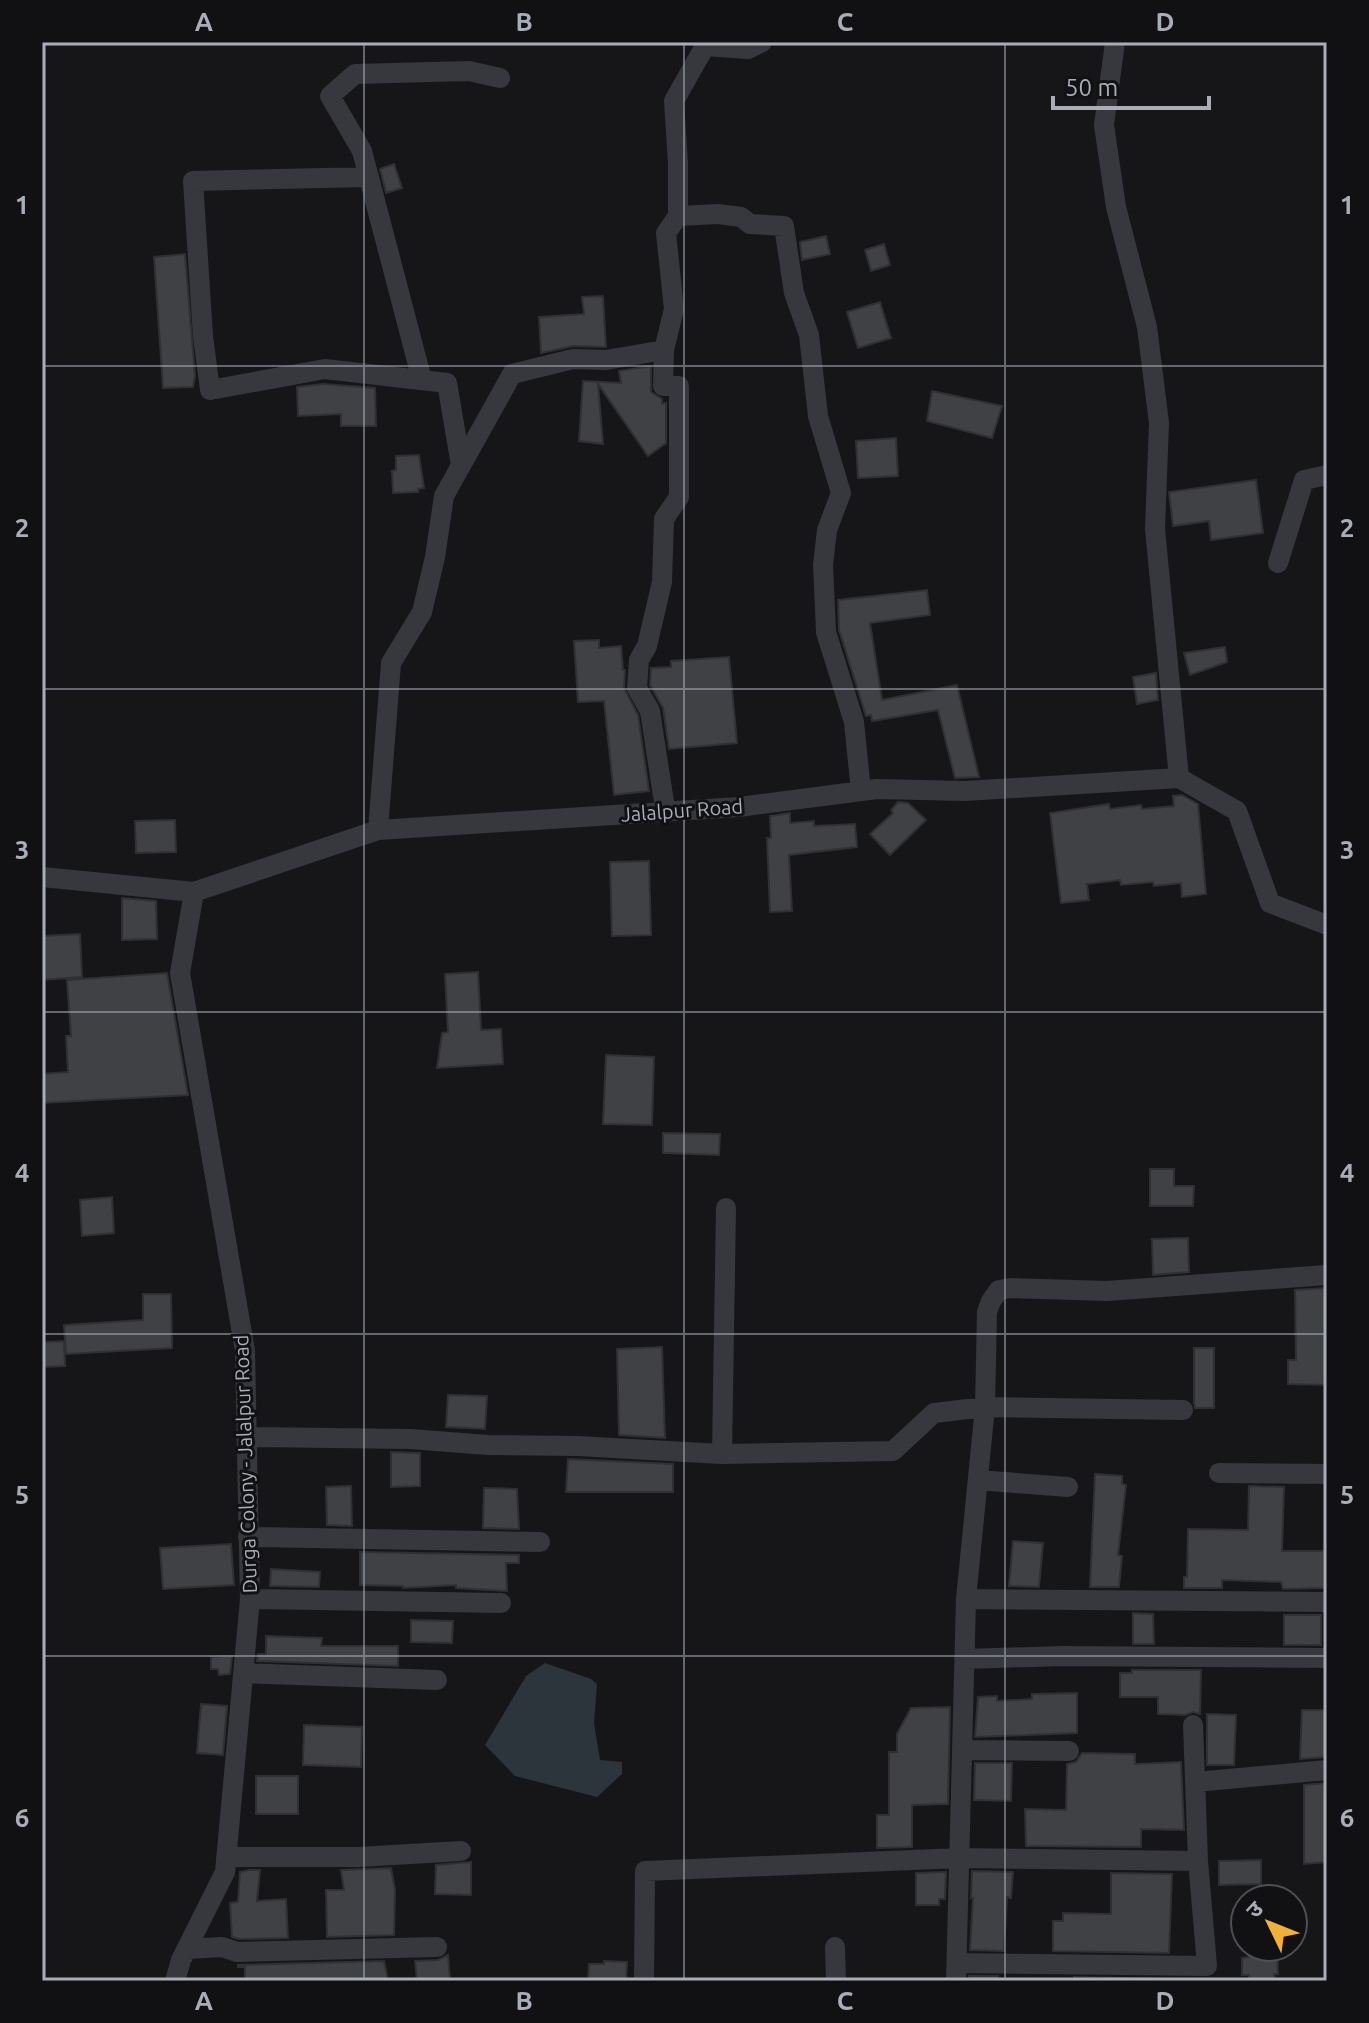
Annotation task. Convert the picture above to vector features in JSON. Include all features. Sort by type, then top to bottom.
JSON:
[{"type":"street","points":[[664,802],[650,711],[637,688],[639,660],[647,646],[662,582],[664,519],[679,497],[679,386],[663,386],[664,350],[674,309],[666,233],[678,216],[674,101],[705,44],[748,49],[762,42]]},
{"type":"street","points":[[1115,42],[1104,125],[1116,207],[1147,327],[1159,423],[1155,529],[1179,778],[1237,811],[1270,903],[1327,925]]},
{"type":"street","points":[[422,380],[362,151],[330,96],[355,74],[469,71],[500,78]]},
{"type":"street","points":[[369,177],[193,181],[203,336],[210,390],[325,369],[447,383],[461,465]]},
{"type":"street","points":[[678,216],[718,214],[741,217],[750,224],[784,226],[794,293],[809,335],[818,416],[841,493],[827,530],[823,565],[826,632],[854,722],[861,791]]},
{"type":"street","points":[[378,830],[391,663],[422,612],[435,557],[444,496],[512,374],[573,359],[606,360],[664,350]]},
{"type":"street","points":[[1278,563],[1304,480],[1327,475]]},
{"type":"street","name":"Jalalpur Road","points":[[194,892],[378,830],[739,807],[861,791],[965,791],[1179,778]]},
{"type":"street","points":[[42,877],[194,892]]},
{"type":"street","name":"Durga Colony - Jalalpur Road","points":[[175,1981],[187,1949],[225,1872],[250,1599],[245,1351],[180,973],[194,892]]},
{"type":"street","points":[[722,1454],[726,1208]]},
{"type":"street","points":[[1193,1725],[1198,1861],[1207,1966],[956,1972],[966,1599],[985,1407],[987,1312],[991,1301],[999,1290],[1010,1288],[1107,1291],[1327,1275]]},
{"type":"street","points":[[246,1437],[410,1439],[722,1454],[893,1451],[934,1413],[985,1407],[1183,1410]]},
{"type":"street","points":[[1219,1473],[1327,1474]]},
{"type":"street","points":[[978,1480],[1068,1487]]},
{"type":"street","points":[[248,1537],[540,1542]]},
{"type":"street","points":[[250,1599],[501,1603]]},
{"type":"street","points":[[966,1599],[1327,1602]]},
{"type":"street","points":[[964,1659],[1063,1656],[1327,1658]]},
{"type":"street","points":[[243,1673],[437,1680]]},
{"type":"street","points":[[962,1750],[1069,1751]]},
{"type":"street","points":[[1195,1782],[1327,1770]]},
{"type":"street","points":[[226,1857],[359,1857],[461,1851]]},
{"type":"street","points":[[644,1981],[645,1871],[960,1858],[1198,1861]]},
{"type":"street","points":[[187,1949],[222,1947],[237,1952],[437,1947]]},
{"type":"street","points":[[835,1947],[836,1981]]},
{"type":"shaded area","points":[[545,1663],[597,1684],[594,1723],[600,1760],[622,1762],[622,1774],[597,1797],[515,1776],[485,1745],[526,1676]]},
{"type":"building","points":[[394,164],[402,188],[386,193],[380,169]]},
{"type":"building","points":[[826,236],[830,254],[802,260],[800,242]]},
{"type":"building","points":[[884,244],[890,265],[871,271],[865,250]]},
{"type":"building","points":[[185,254],[195,376],[193,387],[163,388],[154,257]]},
{"type":"building","points":[[603,296],[606,347],[573,346],[541,353],[539,317],[584,314],[582,297]]},
{"type":"building","points":[[880,302],[891,338],[858,348],[847,312]]},
{"type":"building","points":[[651,366],[651,392],[662,399],[662,404],[666,403],[666,443],[648,456],[598,384],[603,444],[579,441],[583,381],[621,383],[619,371]]},
{"type":"building","points":[[323,384],[375,388],[376,426],[341,426],[341,414],[298,416],[297,387]]},
{"type":"building","points":[[932,391],[1002,406],[992,438],[927,421]]},
{"type":"building","points":[[896,438],[898,476],[858,478],[856,441]]},
{"type":"building","points":[[419,455],[424,488],[418,489],[418,492],[393,493],[392,471],[396,470],[396,456]]},
{"type":"building","points":[[1256,480],[1263,533],[1211,540],[1209,521],[1173,526],[1169,492]]},
{"type":"building","points":[[927,590],[930,615],[870,623],[882,700],[957,685],[979,777],[955,778],[938,710],[872,721],[871,715],[866,716],[839,630],[838,600]]},
{"type":"building","points":[[599,640],[599,648],[621,646],[624,688],[638,715],[649,791],[614,795],[604,701],[578,702],[574,641]]},
{"type":"building","points":[[1225,647],[1227,662],[1190,675],[1184,653]]},
{"type":"building","points":[[729,657],[737,743],[669,749],[663,708],[650,685],[651,668],[671,667],[671,661]]},
{"type":"building","points":[[1156,673],[1158,700],[1137,704],[1133,677]]},
{"type":"building","points":[[1182,795],[1198,804],[1206,894],[1182,897],[1181,883],[1121,885],[1120,880],[1087,884],[1089,900],[1061,903],[1050,813],[1109,804],[1110,809],[1141,805],[1142,809],[1174,806],[1173,796]]},
{"type":"building","points":[[898,802],[908,803],[926,820],[890,855],[870,834],[893,813],[891,810]]},
{"type":"building","points":[[790,813],[790,823],[814,821],[814,826],[855,824],[857,847],[789,855],[792,911],[770,912],[767,838],[771,838],[770,816]]},
{"type":"building","points":[[175,820],[176,852],[136,853],[135,821]]},
{"type":"building","points":[[649,861],[651,935],[612,936],[610,862]]},
{"type":"building","points":[[122,898],[156,901],[157,939],[122,940]]},
{"type":"building","points":[[80,934],[82,977],[42,980],[42,936]]},
{"type":"building","points":[[478,972],[481,1030],[501,1029],[503,1064],[437,1068],[442,1033],[448,1032],[445,974]]},
{"type":"building","points":[[167,973],[188,1095],[42,1103],[42,1074],[68,1072],[66,1036],[71,1036],[67,980]]},
{"type":"building","points":[[606,1055],[654,1057],[652,1125],[603,1124]]},
{"type":"building","points":[[663,1133],[720,1134],[719,1155],[663,1153]]},
{"type":"building","points":[[1150,1169],[1174,1169],[1174,1186],[1194,1186],[1193,1206],[1150,1206]]},
{"type":"building","points":[[112,1197],[114,1233],[82,1236],[80,1200]]},
{"type":"building","points":[[1188,1238],[1189,1272],[1153,1275],[1152,1239]]},
{"type":"building","points":[[1327,1288],[1327,1385],[1288,1384],[1288,1360],[1296,1360],[1295,1290]]},
{"type":"building","points":[[143,1294],[171,1294],[172,1348],[66,1354],[64,1325],[143,1320]]},
{"type":"building","points":[[64,1341],[65,1366],[42,1367],[42,1342]]},
{"type":"building","points":[[662,1347],[665,1438],[619,1435],[617,1349]]},
{"type":"building","points":[[1194,1348],[1214,1348],[1214,1408],[1195,1408]]},
{"type":"building","points":[[448,1395],[487,1396],[485,1429],[446,1427]]},
{"type":"building","points":[[391,1452],[420,1453],[420,1486],[391,1487]]},
{"type":"building","points":[[568,1459],[673,1464],[673,1492],[566,1492]]},
{"type":"building","points":[[1095,1474],[1122,1476],[1122,1484],[1126,1485],[1118,1555],[1122,1556],[1119,1587],[1090,1587]]},
{"type":"building","points":[[351,1486],[352,1526],[327,1525],[326,1487]]},
{"type":"building","points":[[1249,1486],[1284,1487],[1282,1551],[1324,1551],[1324,1588],[1283,1589],[1281,1582],[1222,1580],[1222,1588],[1184,1588],[1188,1529],[1248,1530]]},
{"type":"building","points":[[484,1488],[517,1489],[519,1529],[483,1528]]},
{"type":"building","points":[[1013,1541],[1043,1543],[1039,1587],[1009,1586]]},
{"type":"building","points":[[231,1544],[234,1585],[163,1589],[160,1548]]},
{"type":"building","points":[[360,1552],[519,1555],[519,1563],[506,1563],[507,1591],[456,1588],[456,1585],[403,1588],[360,1585]]},
{"type":"building","points":[[271,1569],[320,1572],[319,1587],[270,1586]]},
{"type":"building","points":[[1133,1613],[1153,1614],[1154,1644],[1133,1644]]},
{"type":"building","points":[[1284,1615],[1321,1615],[1321,1645],[1284,1645]]},
{"type":"building","points":[[411,1620],[453,1621],[452,1643],[411,1642]]},
{"type":"building","points":[[266,1636],[322,1638],[321,1646],[398,1646],[398,1666],[257,1661],[258,1654],[266,1654]]},
{"type":"building","points":[[232,1656],[230,1674],[219,1675],[218,1669],[211,1669],[211,1657]]},
{"type":"building","points":[[1132,1670],[1201,1670],[1200,1714],[1158,1714],[1158,1697],[1120,1697],[1120,1673],[1132,1673]]},
{"type":"building","points":[[1077,1693],[1077,1733],[975,1737],[978,1697],[997,1696],[997,1701],[1032,1699],[1032,1694]]},
{"type":"building","points":[[201,1704],[227,1706],[223,1755],[197,1753]]},
{"type":"building","points":[[950,1707],[948,1804],[912,1805],[912,1847],[877,1848],[877,1815],[889,1815],[889,1752],[897,1752],[897,1734],[911,1708]]},
{"type":"building","points":[[1302,1710],[1327,1710],[1327,1757],[1300,1759]]},
{"type":"building","points":[[1207,1714],[1236,1715],[1234,1765],[1207,1765]]},
{"type":"building","points":[[304,1725],[362,1727],[361,1767],[303,1765]]},
{"type":"building","points":[[1082,1753],[1135,1754],[1135,1764],[1181,1762],[1184,1830],[1141,1829],[1141,1847],[1026,1846],[1025,1809],[1066,1810],[1067,1764],[1076,1762]]},
{"type":"building","points":[[975,1763],[1012,1763],[1011,1801],[974,1800]]},
{"type":"building","points":[[256,1776],[298,1776],[298,1814],[256,1814]]},
{"type":"building","points":[[1327,1783],[1327,1862],[1304,1864],[1304,1785]]},
{"type":"building","points":[[1261,1860],[1261,1883],[1219,1885],[1219,1861]]},
{"type":"building","points":[[471,1862],[471,1895],[435,1894],[436,1865]]},
{"type":"building","points":[[391,1868],[395,1890],[394,1935],[327,1937],[326,1890],[344,1890],[341,1870]]},
{"type":"building","points":[[260,1870],[257,1901],[286,1899],[288,1938],[232,1937],[230,1903],[238,1902],[240,1872]]},
{"type":"building","points":[[972,1871],[1013,1872],[1011,1898],[1007,1897],[1004,1951],[970,1950]]},
{"type":"building","points":[[946,1872],[945,1899],[939,1899],[939,1905],[916,1905],[916,1873]]},
{"type":"building","points":[[1111,1873],[1172,1874],[1169,1953],[1053,1951],[1053,1921],[1063,1921],[1063,1913],[1111,1914]]},
{"type":"building","points":[[448,1955],[450,1981],[417,1981],[415,1961],[438,1960]]},
{"type":"building","points":[[384,1961],[388,1981],[245,1981],[245,1967],[238,1967],[238,1965]]},
{"type":"building","points":[[604,1961],[627,1962],[626,1981],[588,1981],[589,1964],[604,1964]]},
{"type":"building","points":[[1242,1963],[1278,1963],[1275,1981],[1249,1981],[1249,1975],[1242,1975]]},
{"type":"building","points":[[969,1976],[998,1976],[998,1981],[969,1981]]},
{"type":"building","points":[[1074,1977],[1169,1979],[1169,1981],[1074,1981]]}]
